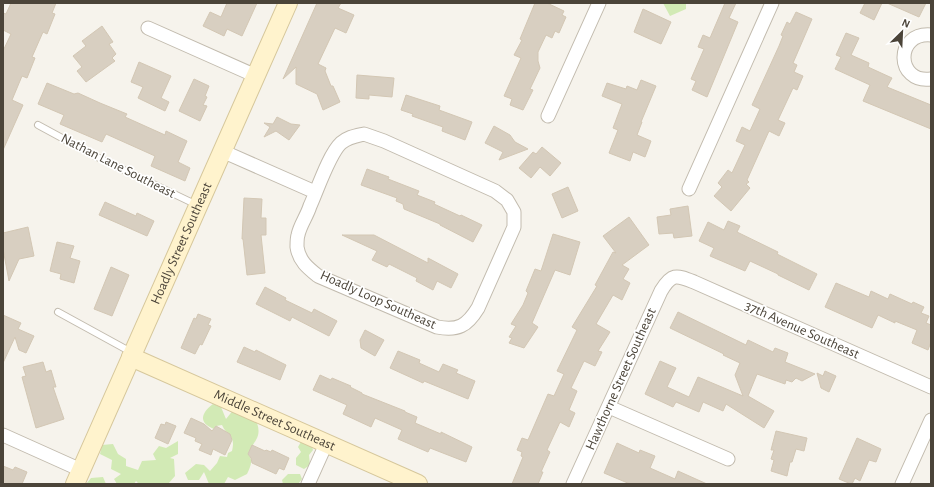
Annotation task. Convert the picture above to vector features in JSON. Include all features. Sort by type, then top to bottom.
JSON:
[{"type":"street","name":"Hoadly Street Southeast","points":[[78,477],[288,3]]},
{"type":"street","points":[[548,116],[599,3]]},
{"type":"street","points":[[689,189],[772,3]]},
{"type":"street","points":[[148,28],[256,76]]},
{"type":"street","points":[[931,35],[915,37],[905,48],[904,56],[904,63],[907,70],[912,75],[926,80],[931,79]]},
{"type":"street","name":"Hoadly Loop Southeast","points":[[364,134],[384,141],[495,191],[507,200],[514,212],[514,227],[472,319],[462,326],[450,329],[436,327],[318,276],[305,266],[299,255],[297,246],[298,234],[315,192],[333,154],[340,144],[351,136],[364,134]]},
{"type":"street","points":[[222,151],[315,192]]},
{"type":"street","name":"37th Avenue Southeast","points":[[672,277],[685,278],[931,387]]},
{"type":"street","name":"Hawthorne Street Southeast","points":[[574,484],[661,291],[672,277]]},
{"type":"street","name":"Middle Street Southeast","points":[[132,355],[326,444],[418,484]]},
{"type":"street","points":[[609,407],[728,458]]},
{"type":"street","points":[[902,484],[931,420]]},
{"type":"street","points":[[3,435],[78,477]]},
{"type":"street","points":[[308,484],[326,444]]},
{"type":"lane","name":"Nathan Lane Southeast","points":[[38,125],[97,157],[198,205]]},
{"type":"lane","points":[[58,312],[132,355]]},
{"type":"green space","points":[[663,3],[686,3],[686,9],[670,16]]},
{"type":"green space","points":[[213,404],[221,407],[226,419],[234,409],[248,407],[257,423],[259,431],[258,436],[248,454],[251,462],[247,474],[235,480],[228,477],[224,484],[209,484],[204,472],[199,480],[188,480],[185,473],[196,464],[204,465],[210,471],[217,463],[220,456],[227,457],[228,453],[232,451],[232,438],[222,425],[216,426],[214,429],[209,427],[203,421],[204,414]]},
{"type":"green space","points":[[302,440],[311,443],[313,450],[309,455],[310,465],[304,469],[296,465],[296,458],[301,452],[298,447]]},
{"type":"green space","points":[[178,441],[178,454],[170,458],[174,459],[175,476],[168,484],[139,484],[136,481],[134,484],[117,484],[114,479],[121,474],[111,469],[112,460],[100,454],[102,445],[113,444],[118,454],[126,459],[126,466],[138,470],[142,461],[156,460],[153,454],[159,446],[166,448]]},
{"type":"green space","points":[[288,474],[300,474],[302,479],[298,484],[283,484],[282,480]]},
{"type":"green space","points":[[103,477],[106,484],[86,484],[91,478]]},
{"type":"building","points":[[11,3],[56,3],[52,13],[55,14],[47,34],[43,32],[32,57],[35,58],[27,78],[22,76],[12,100],[23,105],[3,150],[3,51],[11,34],[3,30],[3,13],[6,14]]},
{"type":"building","points":[[227,3],[257,3],[242,36],[227,29],[224,36],[203,26],[210,12],[221,17]]},
{"type":"building","points":[[317,3],[341,3],[338,8],[354,15],[346,33],[335,28],[318,64],[326,68],[325,71],[331,86],[333,86],[340,102],[323,110],[317,94],[296,84],[296,67],[283,79]]},
{"type":"building","points":[[535,3],[547,3],[564,11],[562,15],[566,17],[559,33],[555,31],[552,38],[546,35],[538,52],[540,68],[530,89],[533,90],[523,110],[510,105],[512,99],[504,96],[521,58],[514,55],[522,40],[520,39]]},
{"type":"building","points":[[725,3],[736,3],[729,18],[738,22],[707,97],[692,90],[696,81],[691,79],[704,49],[698,47],[703,35],[710,38]]},
{"type":"building","points":[[865,3],[882,3],[874,20],[860,13]]},
{"type":"building","points":[[887,3],[926,3],[919,17]]},
{"type":"building","points":[[643,9],[671,22],[661,44],[634,32]]},
{"type":"building","points":[[796,12],[812,19],[793,63],[797,65],[794,72],[803,76],[797,90],[793,88],[778,120],[785,123],[779,136],[769,131],[747,180],[749,182],[746,184],[750,188],[731,211],[714,196],[722,187],[718,183],[728,170],[732,173],[745,145],[736,141],[742,127],[750,131],[760,109],[752,105],[779,46],[783,36],[781,35],[787,22],[790,24]]},
{"type":"building","points":[[102,26],[113,42],[109,44],[116,54],[112,58],[115,61],[86,82],[77,71],[82,67],[73,56],[86,46],[82,41]]},
{"type":"building","points":[[846,33],[859,38],[851,55],[869,63],[868,67],[892,78],[887,87],[931,105],[931,129],[863,101],[870,85],[835,69],[841,57],[836,55]]},
{"type":"building","points":[[139,62],[171,76],[161,98],[169,102],[165,111],[138,98],[143,87],[131,82]]},
{"type":"building","points":[[357,75],[394,78],[392,97],[369,95],[369,99],[356,98]]},
{"type":"building","points":[[194,79],[209,86],[205,96],[207,97],[203,105],[207,106],[200,121],[179,111]]},
{"type":"building","points":[[641,80],[656,86],[637,135],[651,141],[645,157],[633,152],[630,161],[609,153],[618,130],[613,128],[622,104],[602,96],[607,83],[626,89],[627,86],[637,90]]},
{"type":"building","points":[[47,83],[74,94],[78,93],[127,114],[125,117],[165,135],[166,131],[187,141],[178,162],[190,168],[185,181],[151,166],[155,156],[106,134],[102,142],[60,124],[64,115],[38,104]]},
{"type":"building","points":[[406,95],[440,106],[439,110],[472,122],[465,140],[442,131],[443,127],[412,116],[413,114],[401,110]]},
{"type":"building","points":[[277,117],[291,124],[300,125],[289,140],[276,131],[264,137],[270,127],[264,123],[273,124]]},
{"type":"building","points":[[494,126],[510,135],[515,142],[528,149],[499,160],[503,152],[485,143]]},
{"type":"building","points":[[542,147],[561,163],[550,176],[540,167],[531,178],[519,168],[533,152],[536,154]]},
{"type":"building","points":[[367,169],[389,177],[388,179],[419,191],[417,195],[482,225],[473,242],[440,224],[404,209],[403,204],[396,201],[397,198],[361,185]]},
{"type":"building","points":[[568,187],[578,211],[562,218],[552,194]]},
{"type":"building","points":[[244,198],[262,199],[261,218],[266,218],[266,235],[261,235],[265,273],[247,275],[242,239]]},
{"type":"building","points":[[105,202],[136,216],[137,213],[154,221],[147,236],[99,215]]},
{"type":"building","points":[[688,206],[692,236],[674,238],[673,233],[659,234],[657,217],[671,215],[670,209]]},
{"type":"building","points":[[629,217],[649,245],[622,265],[629,269],[623,279],[630,283],[622,300],[613,295],[596,324],[610,332],[598,351],[602,352],[595,366],[584,361],[571,388],[577,391],[569,410],[575,413],[569,427],[560,422],[547,450],[550,452],[541,472],[543,472],[538,484],[512,484],[523,457],[521,456],[522,452],[517,450],[522,438],[528,440],[548,394],[554,396],[564,374],[557,371],[577,330],[572,327],[597,286],[595,285],[613,252],[616,253],[603,236]]},
{"type":"building","points":[[728,221],[740,226],[737,232],[778,252],[777,254],[817,274],[809,290],[750,261],[745,271],[710,256],[714,248],[699,241],[708,222],[724,230]]},
{"type":"building","points":[[28,227],[34,256],[19,259],[9,281],[3,249],[3,233]]},
{"type":"building","points":[[553,234],[580,242],[570,275],[555,270],[532,323],[538,327],[524,348],[509,343],[512,338],[509,337],[516,326],[511,324],[523,305],[528,293],[526,291],[535,269],[541,271]]},
{"type":"building","points":[[342,235],[374,235],[428,263],[428,258],[458,274],[451,288],[437,281],[433,290],[416,281],[417,278],[389,264],[387,267],[372,260],[377,251]]},
{"type":"building","points":[[57,242],[74,246],[70,258],[80,261],[74,283],[60,279],[61,274],[50,271]]},
{"type":"building","points":[[111,267],[129,275],[112,316],[94,309]]},
{"type":"building","points":[[836,283],[869,297],[871,291],[888,299],[890,294],[912,304],[913,302],[924,307],[921,313],[929,316],[926,323],[931,325],[931,342],[928,350],[912,343],[917,330],[895,321],[895,323],[878,315],[872,328],[825,307]]},
{"type":"building","points":[[265,287],[286,298],[285,300],[312,313],[314,309],[337,321],[329,336],[292,317],[290,321],[256,304]]},
{"type":"building","points":[[678,312],[746,345],[748,340],[773,352],[775,348],[788,353],[785,362],[815,374],[802,381],[796,378],[792,382],[786,380],[785,384],[757,374],[748,396],[774,411],[764,428],[726,404],[723,411],[703,402],[699,412],[676,402],[673,407],[645,394],[660,361],[676,368],[667,387],[689,397],[698,377],[743,396],[735,375],[740,363],[670,328]]},
{"type":"building","points":[[198,314],[211,319],[208,325],[211,326],[202,345],[200,344],[195,354],[181,348],[194,318],[196,319]]},
{"type":"building","points":[[3,315],[21,323],[18,329],[34,336],[26,353],[19,350],[15,337],[3,363]]},
{"type":"building","points":[[365,330],[384,340],[375,356],[361,348],[360,340]]},
{"type":"building","points":[[244,347],[255,352],[256,350],[286,365],[280,380],[237,362]]},
{"type":"building","points":[[398,351],[420,360],[419,363],[439,372],[443,364],[458,370],[456,373],[475,381],[468,399],[424,381],[423,383],[390,368]]},
{"type":"building","points":[[43,362],[46,372],[51,370],[56,387],[53,387],[64,419],[36,428],[22,377],[26,376],[23,367]]},
{"type":"building","points":[[825,371],[836,376],[829,392],[821,388],[817,373],[823,376]]},
{"type":"building","points":[[320,375],[351,386],[350,387],[362,394],[405,411],[417,417],[415,423],[441,434],[441,432],[472,447],[466,462],[430,448],[428,452],[398,439],[402,430],[375,418],[371,427],[343,414],[347,405],[313,390]]},
{"type":"building","points":[[191,418],[204,424],[212,431],[216,426],[230,434],[232,440],[225,455],[213,449],[211,455],[199,450],[202,444],[195,441],[196,438],[184,433]]},
{"type":"building","points":[[166,422],[176,426],[168,444],[155,438],[161,424],[165,425]]},
{"type":"building","points":[[776,431],[807,438],[804,451],[796,449],[792,462],[790,462],[787,476],[771,471],[774,460],[771,459],[774,450],[771,450]]},
{"type":"building","points":[[857,438],[881,449],[876,462],[869,460],[860,481],[855,478],[851,484],[839,479]]},
{"type":"building","points":[[617,443],[639,453],[640,450],[655,456],[650,468],[675,479],[678,471],[707,484],[630,484],[604,473]]},
{"type":"building","points":[[252,445],[265,451],[271,452],[272,450],[289,458],[284,470],[279,468],[276,474],[252,463],[248,454]]},
{"type":"building","points":[[3,466],[13,470],[15,467],[27,472],[22,484],[3,484]]}]
